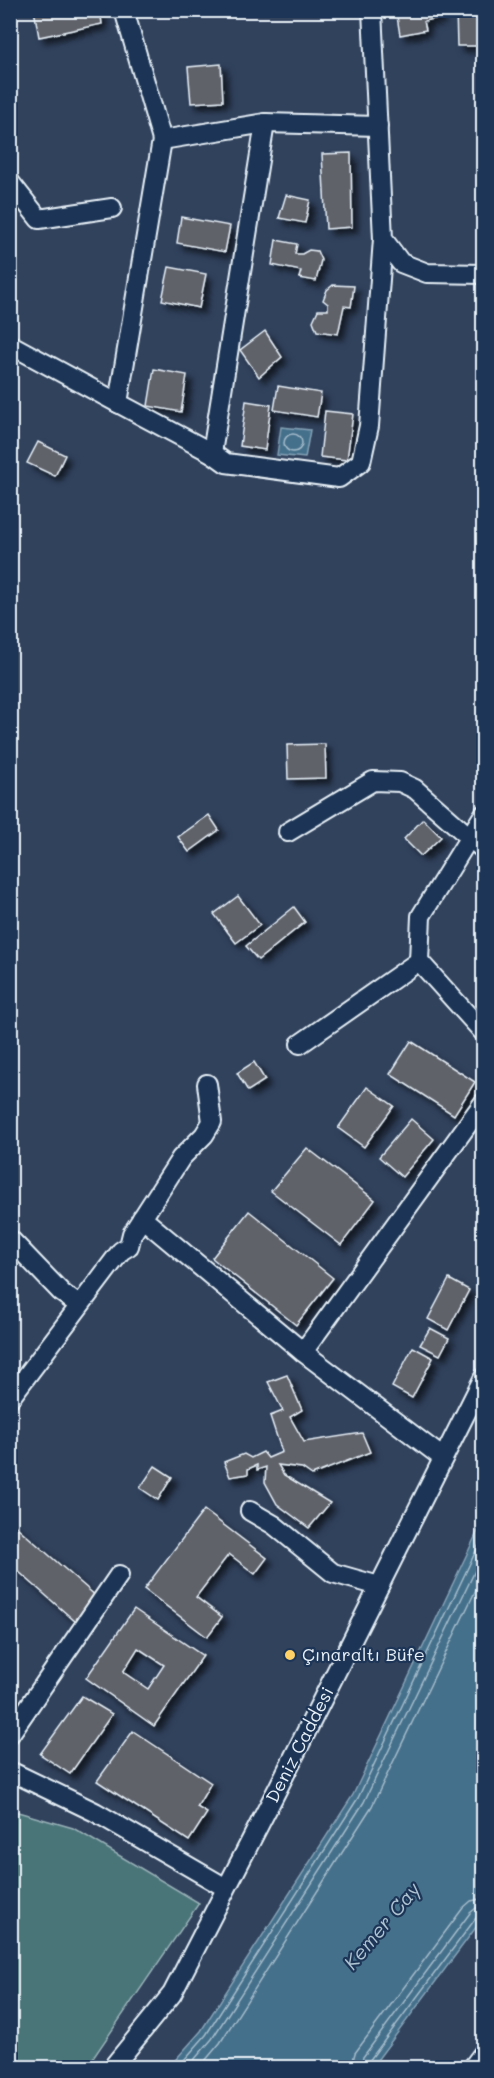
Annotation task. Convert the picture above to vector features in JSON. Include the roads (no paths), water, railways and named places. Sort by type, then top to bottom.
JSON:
[{"type":"street","points":[[118,403],[162,140],[124,10]]},
{"type":"street","points":[[13,345],[212,453],[226,463],[339,478],[361,462],[369,426],[383,239],[372,10]]},
{"type":"street","points":[[162,140],[265,123],[378,126]]},
{"type":"street","points":[[212,453],[265,123]]},
{"type":"street","points":[[11,185],[39,219],[112,208]]},
{"type":"street","points":[[383,239],[401,263],[427,273],[483,274]]},
{"type":"street","points":[[288,832],[373,781],[399,782],[415,789],[469,835],[483,850]]},
{"type":"street","points":[[483,814],[421,916],[419,961],[483,1033]]},
{"type":"street","points":[[300,1044],[419,961]]},
{"type":"street","points":[[10,1398],[121,1251],[129,1246],[132,1234],[181,1158],[204,1135],[212,1122],[207,1084]]},
{"type":"street","points":[[303,1352],[483,1102]]},
{"type":"street","points":[[142,1218],[303,1352],[443,1458]]},
{"type":"street","points":[[10,1239],[62,1293],[79,1305]]},
{"type":"street","name":"Deniz Caddesi","points":[[112,2067],[172,1994],[483,1377]]},
{"type":"street","points":[[250,1511],[274,1525],[333,1573],[379,1586]]},
{"type":"street","points":[[10,1734],[119,1575]]},
{"type":"street","points":[[10,1771],[95,1812],[226,1888]]},
{"type":"street","points":[[472,2067],[483,2052]]},
{"type":"water","points":[[281,427],[310,430],[305,458],[277,455]]},
{"type":"water","name":"Kemer Cay","points":[[483,1520],[483,1918],[372,2067],[169,2067],[201,2031],[353,1795]]},
{"type":"place","name":"Çınaraltı Büfe","points":[[290,1655]]}]
